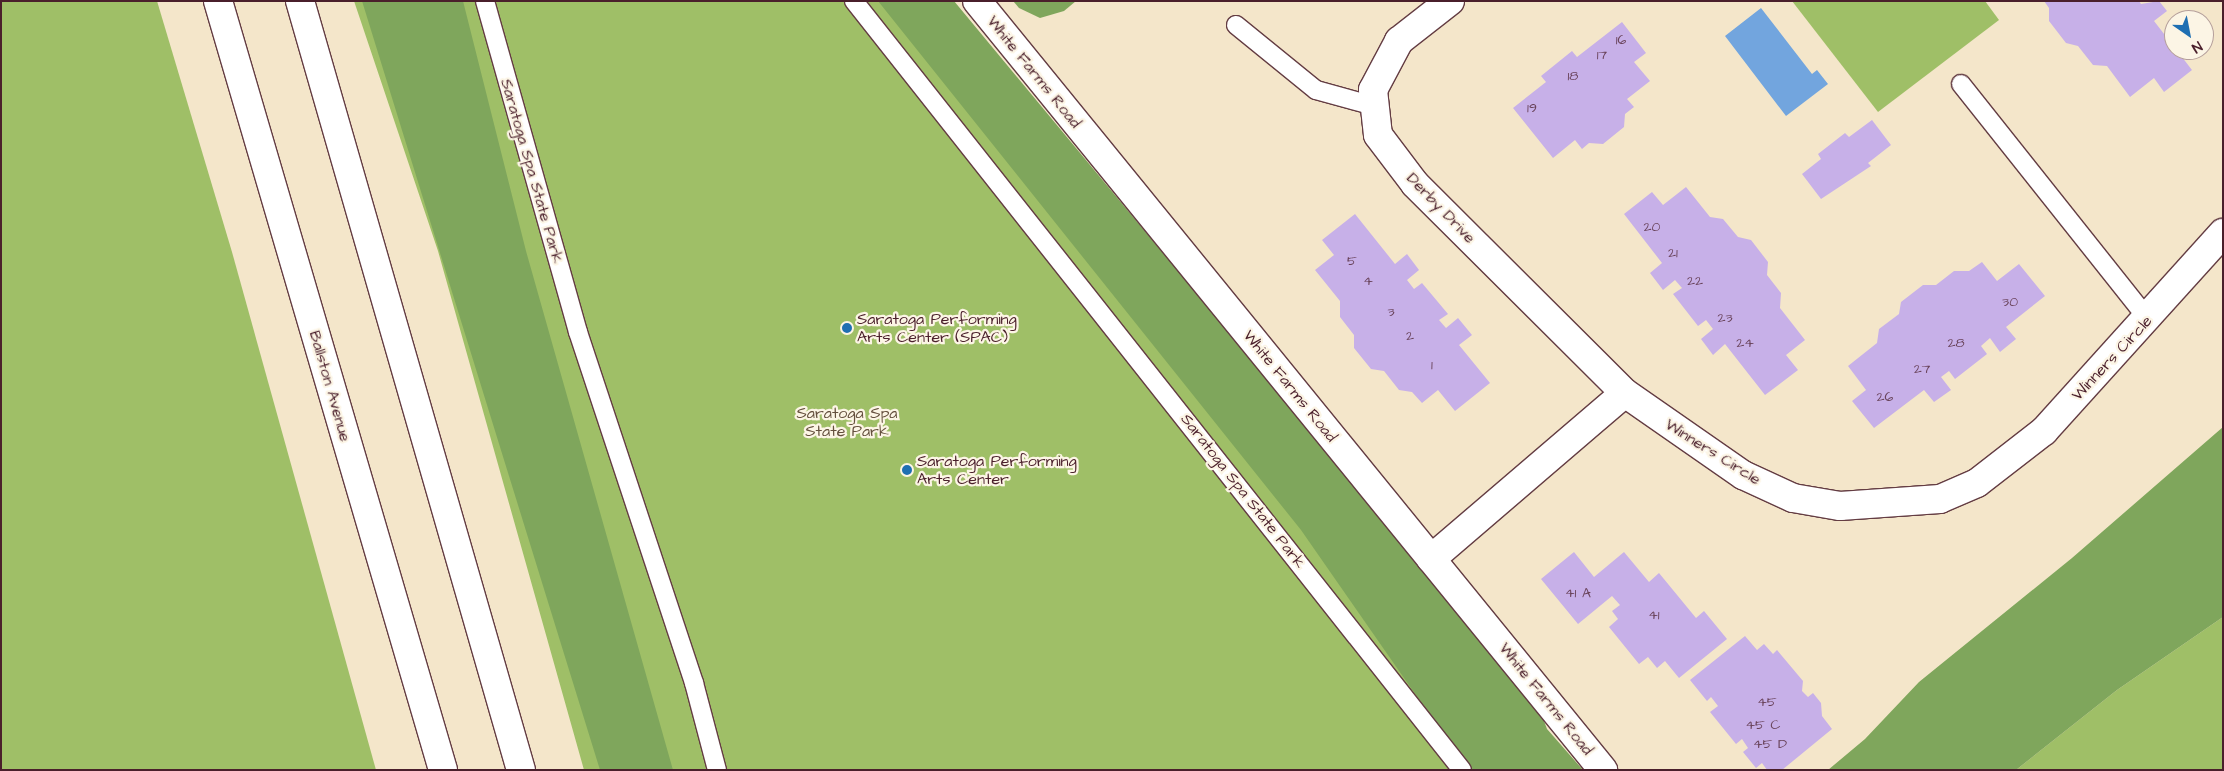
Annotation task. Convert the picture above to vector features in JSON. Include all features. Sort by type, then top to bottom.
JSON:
[{"type":"main road","name":"Ballston Avenue","points":[[218,1],[443,770]]},
{"type":"main road","points":[[300,1],[521,770]]},
{"type":"main road","name":"White Farms Road","points":[[977,1],[1603,770]]},
{"type":"main road","name":"Derby Drive","points":[[1450,1],[1399,41],[1373,90],[1378,135],[1415,184],[1625,393]]},
{"type":"main road","name":"Winners Circle","points":[[1625,393],[1743,475],[1793,498],[1840,506],[1940,499],[1977,483],[2044,432],[2148,319],[2223,233]]},
{"type":"main road","points":[[1431,559],[1625,393]]},
{"type":"lane","name":"Saratoga Spa State Park","points":[[485,1],[578,332],[694,683],[717,770]]},
{"type":"lane","name":"Saratoga Spa State Park","points":[[854,1],[1462,770]]},
{"type":"lane","points":[[1236,25],[1316,90],[1374,106]]},
{"type":"lane","points":[[1961,84],[2148,319]]},
{"type":"green space","points":[[1,1],[157,1],[232,252],[376,770],[1,770]]},
{"type":"green space","name":"Saratoga Spa State Park","points":[[354,1],[951,1],[1576,770],[584,770],[438,251]]},
{"type":"green space","points":[[362,1],[463,1],[526,251],[673,770],[600,770]]},
{"type":"green space","points":[[878,1],[954,1],[1538,705],[1547,729],[1583,770],[1468,770],[1301,530]]},
{"type":"green space","points":[[1013,1],[1076,1],[1064,11],[1040,18],[1019,8]]},
{"type":"green space","points":[[1792,1],[1985,1],[1999,20],[1878,112]]},
{"type":"green space","points":[[2223,427],[2223,617],[2117,690],[2016,770],[1828,770],[1865,739],[1919,682],[2072,558]]},
{"type":"green space","points":[[2223,617],[2223,770],[2016,770],[2117,690]]},
{"type":"water","points":[[1761,8],[1812,74],[1817,70],[1828,84],[1786,116],[1725,36]]},
{"type":"building","points":[[2044,1],[2139,1],[2141,4],[2159,1],[2166,10],[2154,21],[2164,34],[2164,60],[2184,60],[2192,70],[2164,92],[2154,78],[2130,97],[2107,66],[2093,65],[2078,46],[2066,43],[2049,21],[2049,8]]},
{"type":"building","points":[[1622,22],[1646,53],[1634,62],[1650,81],[1627,99],[1634,107],[1625,114],[1624,127],[1603,144],[1589,143],[1582,149],[1575,140],[1553,158],[1513,108],[1546,82],[1541,76],[1572,51],[1577,57]]},
{"type":"building","points":[[1872,120],[1891,145],[1868,163],[1871,166],[1821,199],[1802,174],[1821,159],[1818,154],[1845,133],[1849,137]]},
{"type":"building","points":[[1686,187],[1710,217],[1723,219],[1738,237],[1751,240],[1768,262],[1767,275],[1781,293],[1780,308],[1805,340],[1786,355],[1798,370],[1765,395],[1725,344],[1713,355],[1701,339],[1713,329],[1706,320],[1698,326],[1673,294],[1682,288],[1675,280],[1663,290],[1650,273],[1662,263],[1624,214],[1652,192],[1663,205]]},
{"type":"building","points":[[1355,214],[1395,264],[1407,254],[1419,270],[1407,280],[1414,289],[1422,283],[1448,314],[1439,320],[1446,328],[1458,318],[1472,335],[1459,345],[1490,383],[1455,411],[1438,390],[1422,403],[1412,392],[1399,390],[1384,371],[1371,369],[1354,348],[1354,335],[1340,317],[1340,301],[1315,270],[1334,255],[1322,240]]},
{"type":"building","points":[[1982,262],[1997,281],[2019,264],[2045,296],[2006,327],[2016,339],[2000,352],[1990,338],[1981,346],[1987,354],[1955,379],[1949,371],[1941,377],[1951,390],[1934,402],[1924,390],[1874,428],[1852,401],[1866,390],[1848,366],[1877,343],[1879,329],[1899,314],[1901,302],[1923,285],[1936,285],[1954,271],[1969,271]]},
{"type":"building","points":[[1574,552],[1594,577],[1624,552],[1649,582],[1659,573],[1696,618],[1704,611],[1727,639],[1679,678],[1665,661],[1657,668],[1648,657],[1639,664],[1609,627],[1618,619],[1612,611],[1620,605],[1612,596],[1578,624],[1541,579]]},
{"type":"building","points":[[1745,636],[1757,650],[1764,644],[1773,654],[1777,650],[1803,681],[1802,691],[1808,697],[1813,693],[1821,703],[1822,716],[1832,729],[1782,770],[1767,770],[1762,763],[1756,768],[1743,752],[1748,748],[1742,739],[1736,744],[1710,712],[1718,706],[1711,697],[1707,701],[1690,680]]},
{"type":"place","name":"Saratoga Performing Arts Center (SPAC)","points":[[847,328]]},
{"type":"place","name":"Saratoga Performing Arts Center","points":[[907,470]]}]
